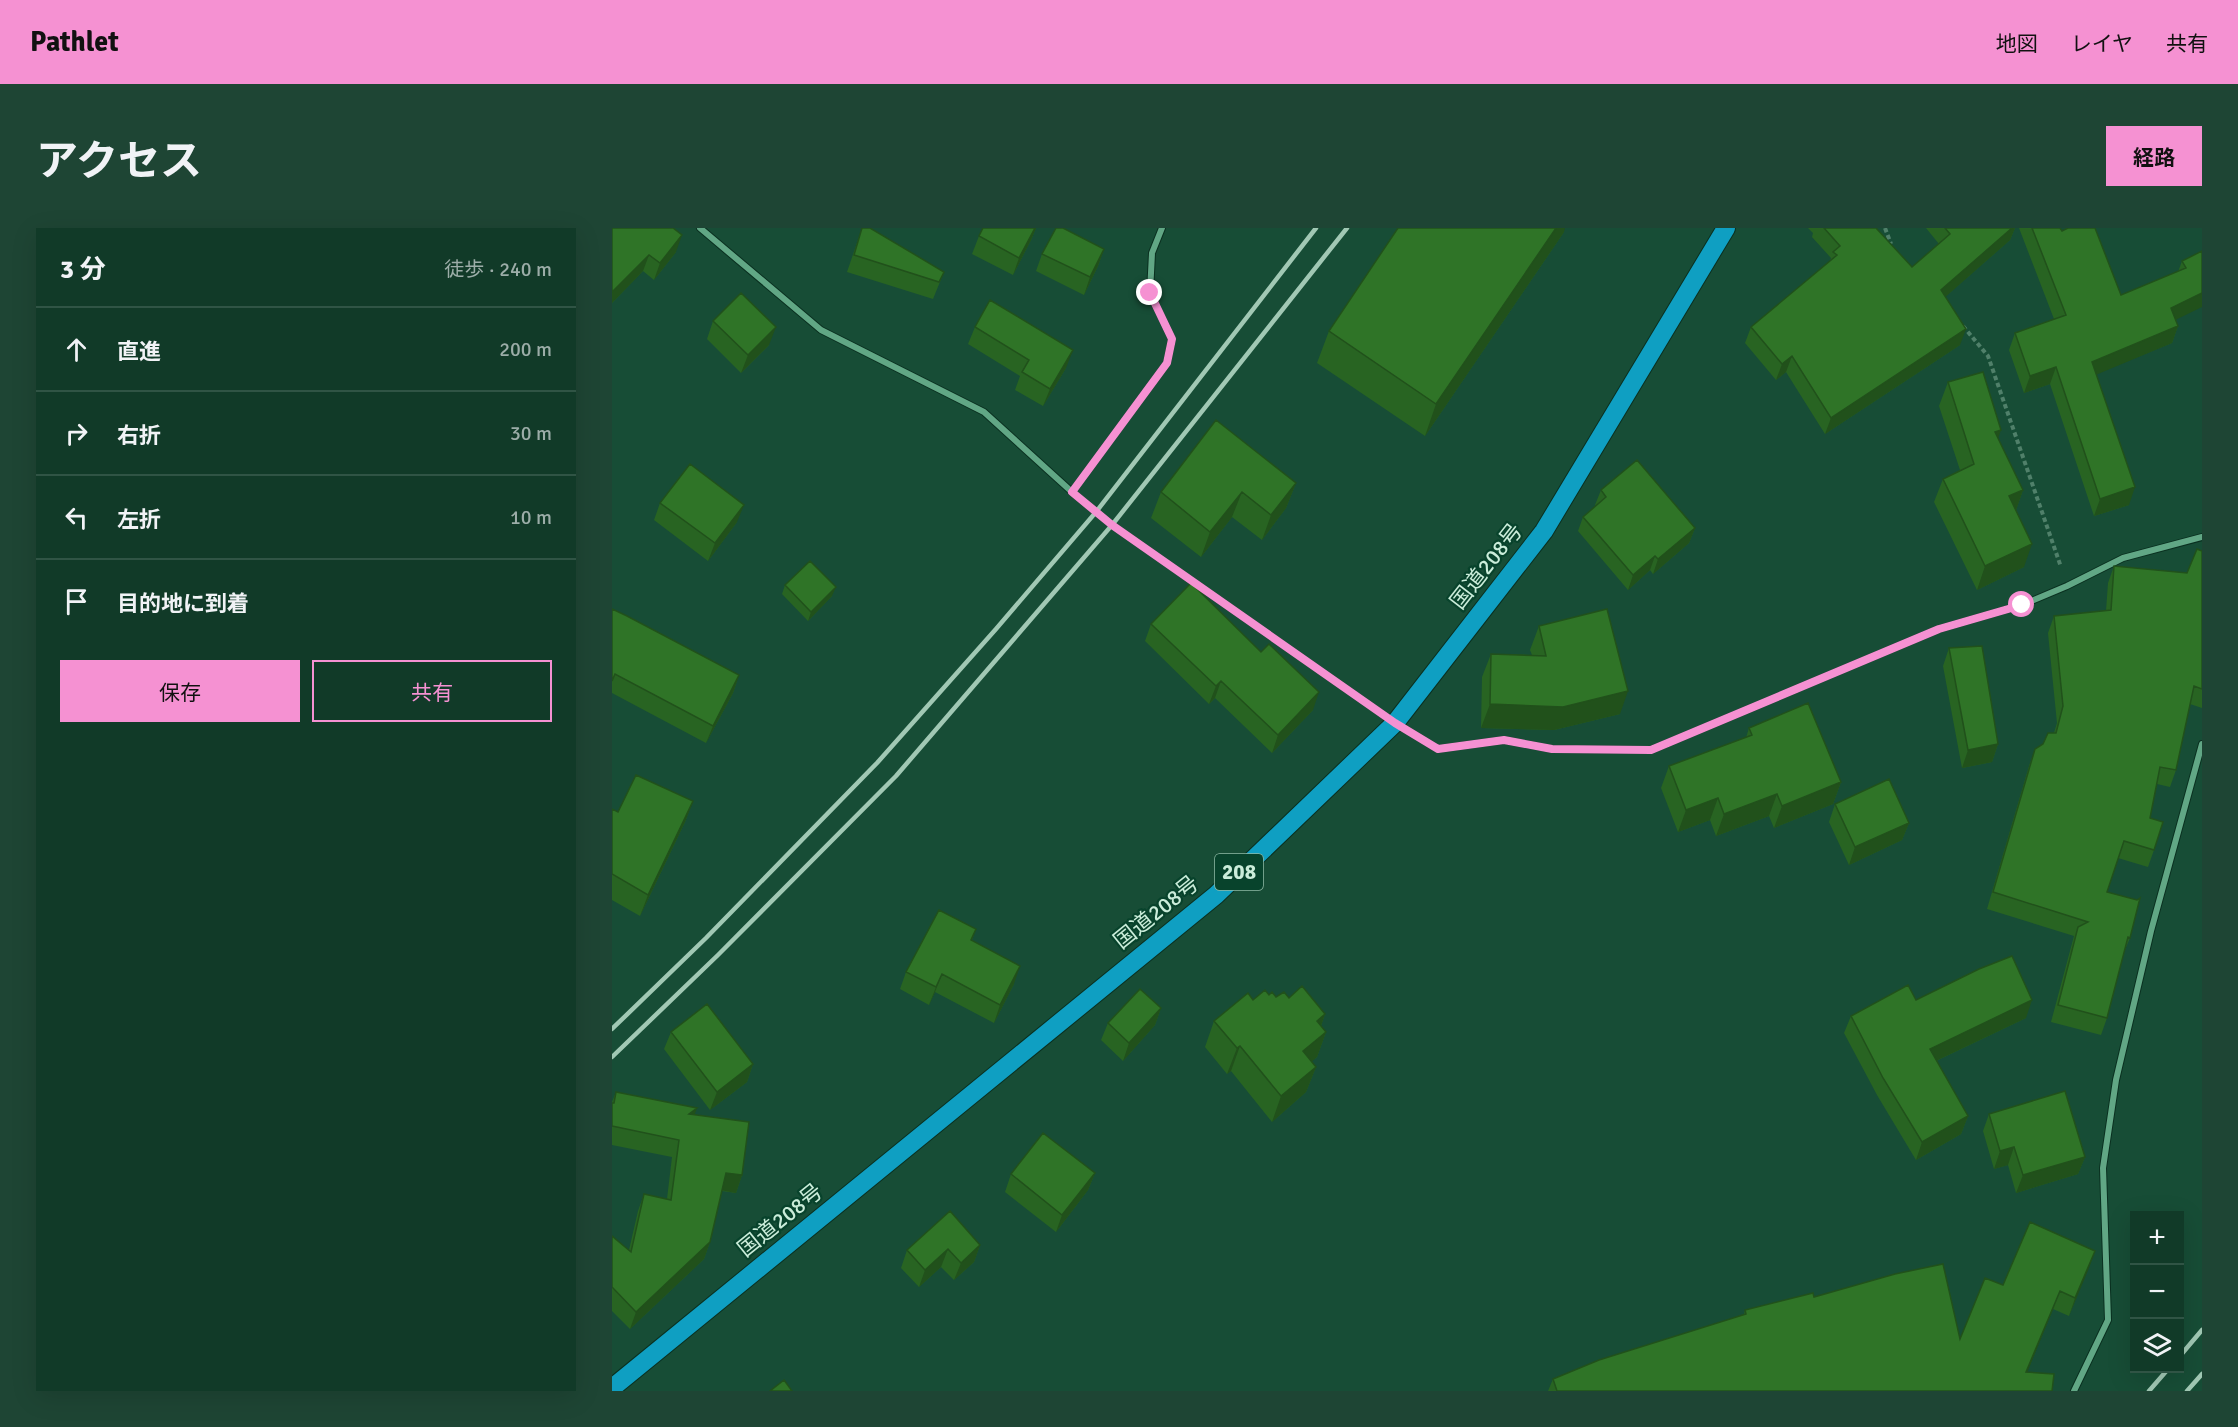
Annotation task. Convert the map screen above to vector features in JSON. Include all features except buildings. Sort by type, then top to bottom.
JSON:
[{"type":"highway","name":"国道208号","points":[[612,1388],[1216,895],[1395,723],[1544,531],[1726,228]]},
{"type":"street","points":[[700,228],[821,330],[984,412],[1112,525],[1395,723],[1438,749],[1504,740],[1552,749],[1651,750],[1939,629],[2022,605],[2123,558],[2202,537]]},
{"type":"street","points":[[1072,492],[1167,363],[1172,339],[1150,293],[1152,253],[1162,228]]},
{"type":"street","points":[[2074,1391],[2108,1320],[2103,1168],[2116,1080],[2151,931],[2202,744]]},
{"type":"path","points":[[1885,228],[1888,242],[1896,250]]},
{"type":"path","points":[[1960,323],[1988,356],[2067,586]]},
{"type":"railway","points":[[612,1029],[706,938],[877,763],[996,629],[1096,512],[1316,228]]},
{"type":"railway","points":[[612,1057],[718,955],[896,776],[1112,525],[1347,228]]},
{"type":"railway","points":[[2184,1351],[2202,1330]]},
{"type":"railway","points":[[2149,1391],[2165,1373]]},
{"type":"railway","points":[[2187,1391],[2202,1374]]},
{"type":"route","points":[[1150,293],[1172,339],[1167,363],[1072,492],[1112,525],[1395,723],[1438,749],[1504,740],[1552,749],[1651,750],[1939,629],[2022,605]]}]
